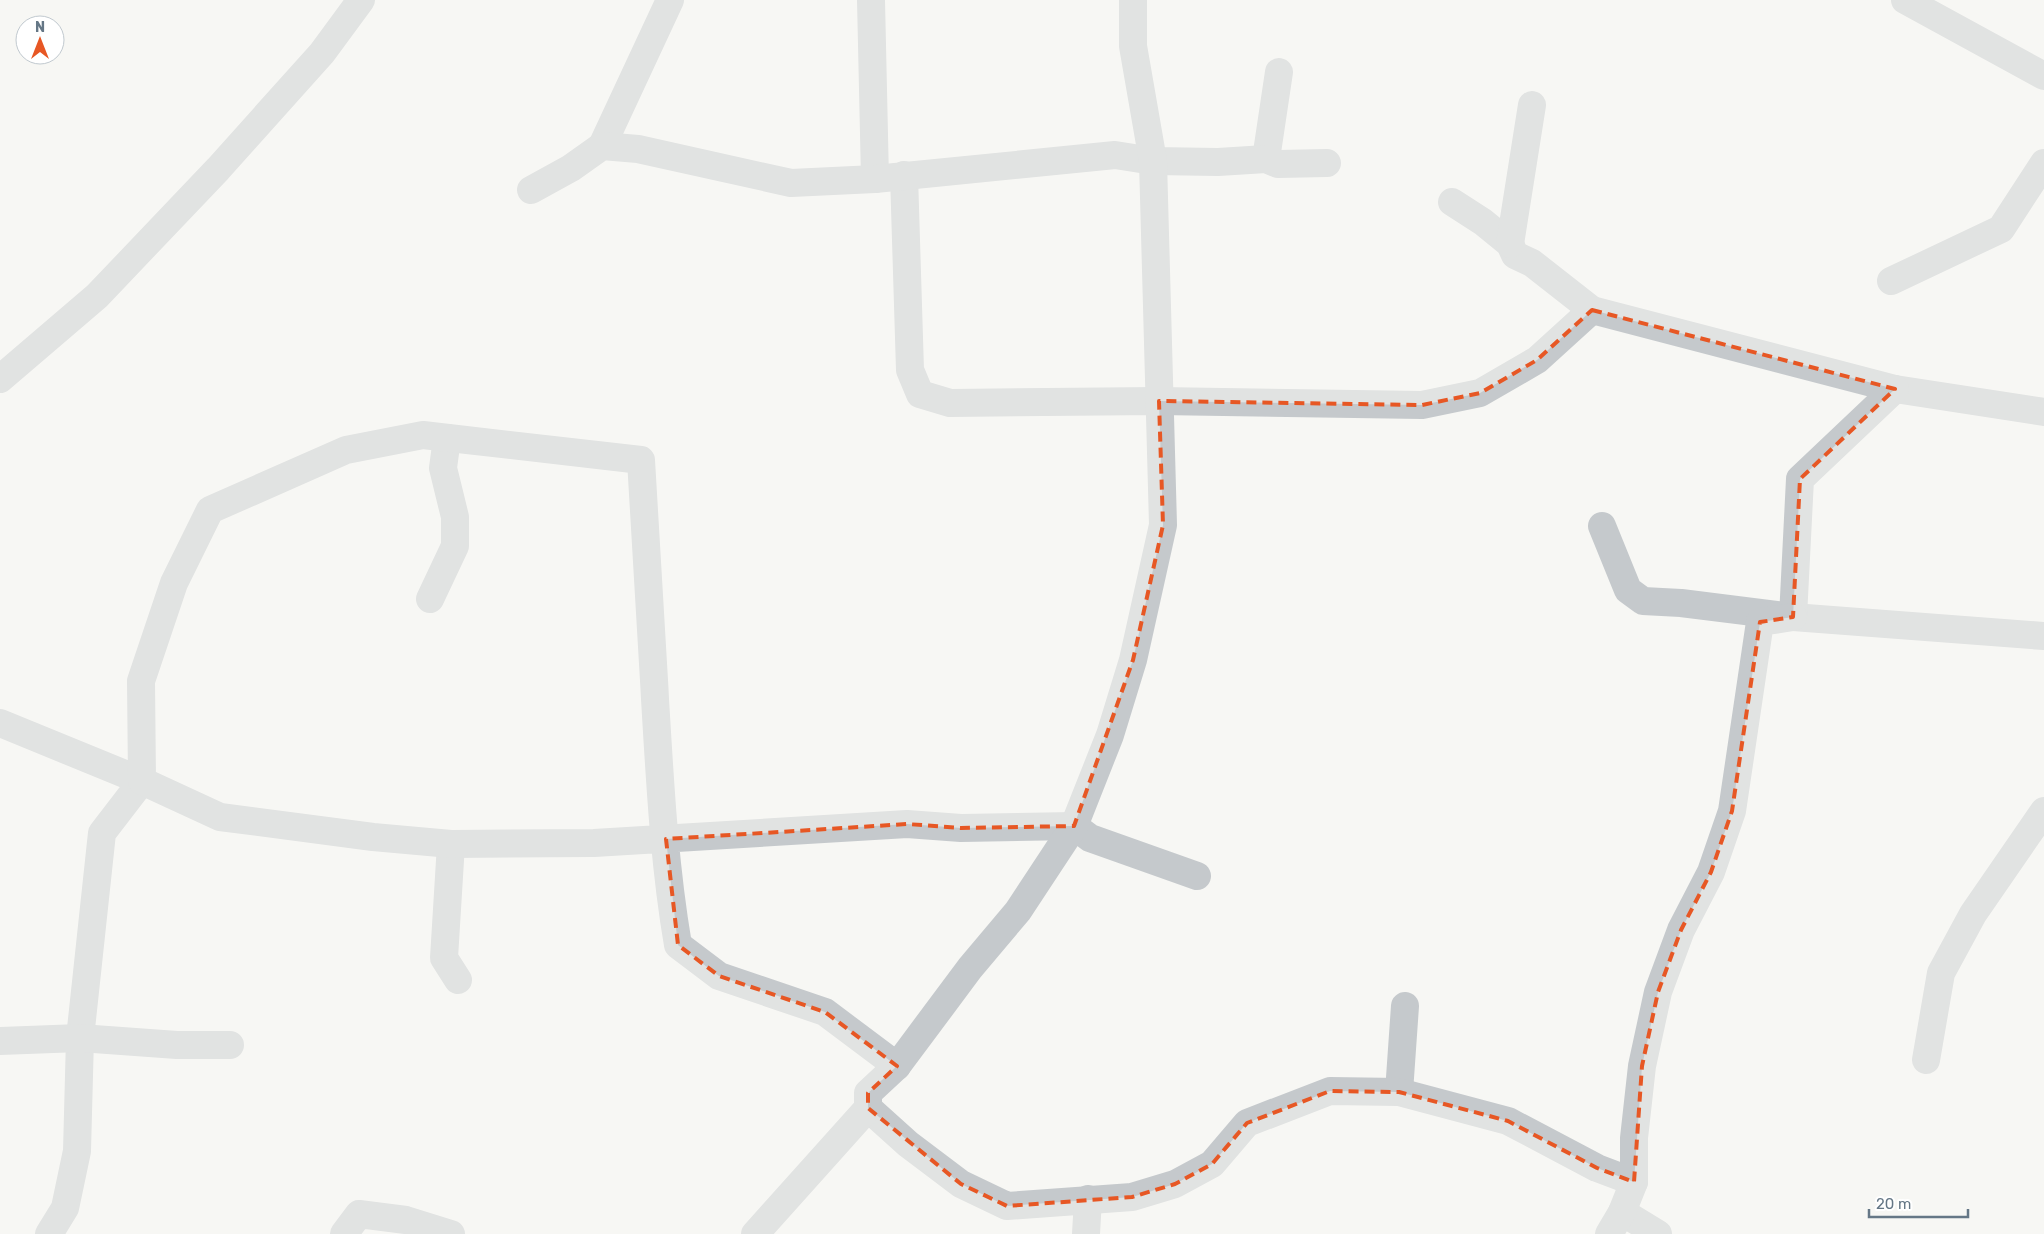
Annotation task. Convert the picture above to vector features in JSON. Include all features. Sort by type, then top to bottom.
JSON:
[{"type":"street","points":[[0,379],[97,296],[218,169],[322,53],[361,0]]},
{"type":"street","points":[[531,190],[571,168],[602,146],[670,0]]},
{"type":"street","points":[[870,0],[875,179]]},
{"type":"street","points":[[755,1234],[868,1108],[868,1093],[897,1066],[970,968],[1018,911],[1074,826],[1110,734],[1133,660],[1163,525],[1153,161],[1133,46],[1133,0]]},
{"type":"street","points":[[1905,0],[2044,76]]},
{"type":"street","points":[[1266,159],[1279,72]]},
{"type":"street","points":[[1510,244],[1532,105]]},
{"type":"street","points":[[602,146],[638,149],[791,183],[875,179],[1115,155],[1153,161],[1218,162],[1266,159],[1278,164],[1326,164]]},
{"type":"street","points":[[1891,281],[2001,229],[2044,163]]},
{"type":"street","points":[[904,175],[910,370],[920,394],[950,403],[1159,401],[1422,405],[1480,393],[1537,360],[1592,310]]},
{"type":"street","points":[[1452,202],[1483,222],[1510,244],[1515,254],[1532,263],[1592,310],[1895,390],[2044,412]]},
{"type":"street","points":[[1793,617],[1800,480],[1895,390]]},
{"type":"street","points":[[50,1234],[65,1208],[77,1151],[80,1038],[102,833],[142,781],[141,681],[174,582],[210,510],[346,450],[424,435],[641,460],[668,884],[678,945],[719,976],[825,1012],[897,1066]]},
{"type":"street","points":[[430,599],[455,546],[455,517],[443,468],[447,438]]},
{"type":"street","points":[[1602,526],[1628,590],[1643,601],[1681,603],[1793,617],[2044,636]]},
{"type":"street","points":[[1658,1234],[1615,1223],[1634,1182],[1634,1138],[1642,1066],[1658,992],[1682,930],[1711,872],[1732,811],[1760,622],[1793,617]]},
{"type":"street","points":[[0,723],[142,781],[220,817],[373,837],[451,844],[594,843],[907,824],[961,828],[1074,826],[1090,838],[1197,876]]},
{"type":"street","points":[[1926,1060],[1941,973],[1973,914],[2044,811]]},
{"type":"street","points":[[451,844],[444,958],[458,980]]},
{"type":"street","points":[[1399,1092],[1405,1006]]},
{"type":"street","points":[[0,1041],[80,1038],[177,1045],[230,1045]]},
{"type":"street","points":[[868,1108],[908,1144],[961,1184],[1007,1206],[1088,1198],[1132,1197],[1175,1184],[1212,1164],[1247,1123],[1330,1090],[1399,1092],[1508,1121],[1597,1168],[1634,1182]]},
{"type":"street","points":[[1086,1234],[1088,1198]]},
{"type":"street","points":[[344,1234],[359,1214],[406,1220],[451,1234]]},
{"type":"highlighted area","points":[[1592,310],[1895,389],[1800,479],[1793,617],[1760,622],[1732,811],[1711,872],[1681,930],[1658,992],[1642,1066],[1634,1182],[1597,1168],[1508,1121],[1399,1092],[1330,1091],[1247,1123],[1212,1164],[1175,1184],[1132,1197],[1007,1206],[961,1184],[868,1108],[868,1093],[897,1066],[825,1012],[719,976],[678,945],[666,839],[907,824],[961,828],[1074,826],[1133,660],[1163,525],[1159,401],[1422,405],[1480,393],[1537,360]]}]
